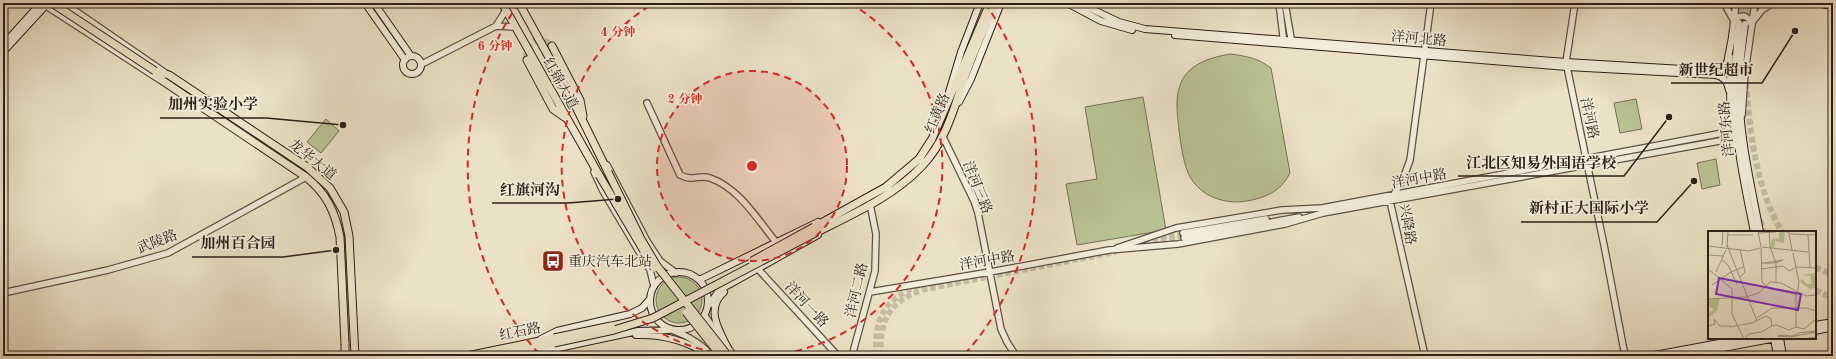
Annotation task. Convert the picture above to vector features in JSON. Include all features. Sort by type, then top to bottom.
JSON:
[{"type":"main road","points":[[33,3],[34,10]]},
{"type":"main road","points":[[365,3],[405,60]]},
{"type":"main road","points":[[374,3],[411,56],[419,58],[422,64],[418,72],[410,74],[403,68],[405,60],[411,56]]},
{"type":"main road","name":"红锦大道","points":[[502,3],[648,260],[673,295],[721,356]]},
{"type":"main road","name":"红锦大道","points":[[519,3],[585,126],[641,239],[657,266],[728,356]]},
{"type":"main road","points":[[944,113],[961,52],[980,3]]},
{"type":"main road","name":"红黄路","points":[[843,215],[870,204],[890,193],[923,166],[943,137],[953,112],[963,74],[990,3]]},
{"type":"main road","name":"红黄路","points":[[843,215],[886,187],[919,159],[932,140],[995,3]]},
{"type":"main road","points":[[953,112],[971,79],[991,28],[1003,3]]},
{"type":"main road","name":"洋河北路","points":[[1067,3],[1101,21],[1144,32],[1284,41]]},
{"type":"main road","name":"洋河北路","points":[[1079,3],[1118,22],[1145,29],[1566,65],[1716,75],[1724,78],[1728,83],[1730,90]]},
{"type":"main road","points":[[1815,3],[1833,6]]},
{"type":"main road","points":[[3,45],[34,10],[45,4]]},
{"type":"main road","points":[[3,52],[45,4]]},
{"type":"main road","name":"龙华大道","points":[[45,4],[155,70],[169,75],[321,178],[334,193],[344,212],[349,236],[355,356]]},
{"type":"main road","name":"洋河东路","points":[[1742,23],[1739,85],[1742,127],[1760,231]]},
{"type":"main road","name":"洋河东路","points":[[1742,23],[1735,58],[1734,109],[1741,169],[1754,231]]},
{"type":"main road","name":"洋河北路","points":[[1566,65],[1716,71],[1727,64],[1733,32]]},
{"type":"main road","points":[[552,46],[580,100],[585,126]]},
{"type":"main road","points":[[527,60],[553,109],[567,119]]},
{"type":"main road","name":"龙华大道","points":[[155,70],[163,81],[306,176],[325,196],[337,221],[342,251],[345,356]]},
{"type":"main road","points":[[699,280],[811,225],[843,215]]},
{"type":"main road","points":[[708,306],[718,292],[758,269],[843,215]]},
{"type":"main road","name":"红石路","points":[[501,356],[534,345],[630,321],[657,311],[843,215]]},
{"type":"main road","points":[[534,345],[554,348],[651,329],[680,331],[690,329],[699,324],[705,316],[708,306],[708,293],[699,280],[691,275],[676,273],[670,274],[660,279],[654,286],[650,299],[653,315],[659,323],[672,330]]},
{"type":"main road","points":[[728,348],[714,319],[716,303],[720,296],[743,277]]},
{"type":"main road","points":[[534,345],[558,331],[630,314],[642,308],[650,299]]},
{"type":"main road","points":[[1816,325],[1833,322]]},
{"type":"main road","points":[[1816,331],[1833,327]]},
{"type":"main road","points":[[620,335],[652,335],[679,340],[695,346],[711,356]]},
{"type":"main road","points":[[1649,356],[1741,339]]},
{"type":"main road","points":[[1681,356],[1770,339]]},
{"type":"main road","points":[[1775,339],[1777,356]]},
{"type":"main road","points":[[1780,339],[1783,356]]},
{"type":"main road","name":"红石路","points":[[467,356],[534,345]]},
{"type":"street","points":[[64,3],[169,75]]},
{"type":"street","points":[[1279,3],[1284,41]]},
{"type":"street","points":[[1285,3],[1291,42]]},
{"type":"street","name":"兴降路","points":[[1425,356],[1390,201],[1404,179],[1410,160],[1431,3]]},
{"type":"street","name":"洋河路","points":[[1575,3],[1566,65],[1587,161],[1625,356]]},
{"type":"street","points":[[1724,3],[1742,23]]},
{"type":"street","points":[[1736,3],[1742,23]]},
{"type":"street","points":[[1741,169],[1731,124],[1730,57],[1733,32],[1742,23],[1755,3]]},
{"type":"street","points":[[1742,23],[1773,3]]},
{"type":"street","points":[[45,4],[163,81]]},
{"type":"street","points":[[496,26],[506,10]]},
{"type":"street","points":[[422,64],[496,26],[515,27]]},
{"type":"street","points":[[647,103],[680,175],[688,179],[707,177],[723,183],[737,194],[776,242]]},
{"type":"street","name":"洋河中路","points":[[1109,250],[1176,228],[1282,210],[1323,210],[1390,201],[1723,133],[1729,129],[1731,124]]},
{"type":"street","name":"洋河三路","points":[[943,137],[976,207],[1001,329],[1016,356]]},
{"type":"street","name":"洋河中路","points":[[870,292],[1109,250],[1178,244],[1285,224],[1323,210],[1394,195],[1587,161],[1725,140],[1729,140],[1735,145]]},
{"type":"street","points":[[583,148],[603,191],[650,270],[654,286]]},
{"type":"street","points":[[596,149],[613,172],[647,241],[660,261],[676,273]]},
{"type":"street","name":"武陵路","points":[[3,293],[108,270],[168,253],[306,176]]},
{"type":"street","name":"洋河二路","points":[[852,356],[875,271],[876,234],[870,204]]},
{"type":"street","points":[[1183,236],[1323,210]]},
{"type":"street","name":"洋河一路","points":[[758,269],[838,356]]},
{"type":"street","points":[[705,316],[734,356]]},
{"type":"street","points":[[672,330],[705,347],[711,356]]},
{"type":"green space","points":[[1230,54],[1252,58],[1271,68],[1290,173],[1287,179],[1275,191],[1270,194],[1243,202],[1225,201],[1208,195],[1194,183],[1189,175],[1184,159],[1178,116],[1177,96],[1181,83],[1188,72],[1204,61]]},
{"type":"green space","points":[[1143,97],[1166,230],[1077,245],[1066,184],[1097,179],[1085,107]]},
{"type":"green space","points":[[1636,99],[1642,129],[1620,133],[1614,103]]},
{"type":"green space","points":[[326,119],[339,131],[321,153],[307,142]]},
{"type":"green space","points":[[1716,159],[1720,185],[1702,189],[1697,163]]},
{"type":"green space","points":[[684,277],[696,283],[701,291],[701,309],[696,317],[688,322],[674,323],[662,317],[657,309],[656,295],[662,283],[670,278]]},
{"type":"tunnel","points":[[1739,23],[1742,3]]},
{"type":"tunnel","points":[[1743,28],[1746,3]]},
{"type":"tunnel","points":[[1745,24],[1748,3]]},
{"type":"tunnel","points":[[527,60],[528,49],[530,44],[533,42],[537,40],[547,42],[552,46]]},
{"type":"tunnel","points":[[1746,83],[1752,141],[1760,179],[1773,215],[1781,231]]},
{"type":"tunnel","points":[[1760,220],[1764,231]]},
{"type":"tunnel","points":[[1144,241],[1183,233]]},
{"type":"tunnel","points":[[1153,244],[1184,238]]},
{"type":"tunnel","points":[[881,356],[882,332],[888,314],[894,307],[910,295],[922,290],[1116,252]]},
{"type":"tunnel","points":[[1816,267],[1833,275]]},
{"type":"tunnel","points":[[876,356],[877,331],[883,312],[897,297],[920,285]]},
{"type":"tunnel","points":[[1816,290],[1833,298]]},
{"type":"tunnel","points":[[1668,356],[1686,353]]},
{"type":"place","name":"新世纪超市","points":[[1795,31]]},
{"type":"place","name":"江北区知易外国语学校","points":[[1669,117]]},
{"type":"place","name":"加州实验小学","points":[[343,125]]},
{"type":"place","name":"新村正大国际小学","points":[[1694,181]]},
{"type":"place","name":"红旗河沟","points":[[618,199]]},
{"type":"place","name":"加州百合园","points":[[336,250]]},
{"type":"place","name":"重庆汽车北站","points":[[553,261]]}]
